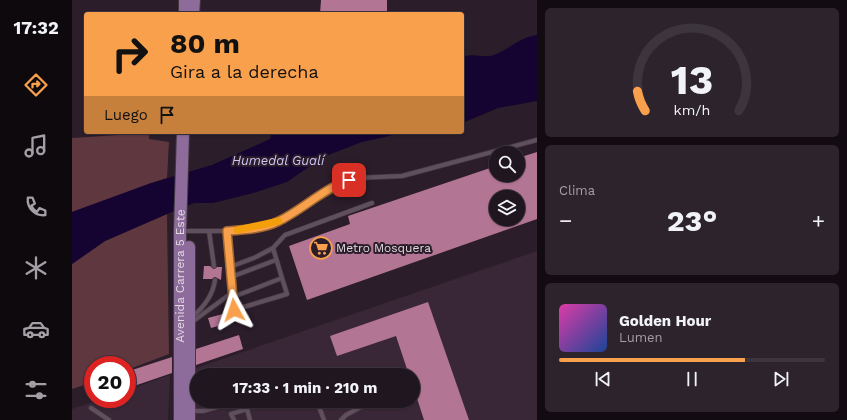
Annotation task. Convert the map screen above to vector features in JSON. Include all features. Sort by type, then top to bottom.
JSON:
[{"type":"main road","points":[[185,0],[185,12]]},
{"type":"main road","points":[[194,0],[194,12]]},
{"type":"main road","name":"Avenida Carrera 5 Este","points":[[183,134],[186,165]]},
{"type":"main road","name":"Avenida Carrera 5 Este","points":[[180,420],[184,218],[186,165],[190,134]]},
{"type":"main road","name":"Avenida Carrera 5 Este","points":[[184,231],[189,322],[189,415]]},
{"type":"lane","points":[[184,231],[245,230],[278,222],[326,190],[356,178],[402,176],[537,140]]},
{"type":"lane","points":[[230,267],[260,255],[272,248],[285,235],[372,203]]},
{"type":"lane","points":[[210,231],[214,266]]},
{"type":"lane","points":[[227,231],[234,310],[287,294],[272,248]]},
{"type":"lane","points":[[231,277],[276,260]]},
{"type":"lane","points":[[233,297],[282,278]]},
{"type":"lane","points":[[189,322],[210,297],[214,288],[215,280]]},
{"type":"lane","points":[[189,322],[233,292]]},
{"type":"lane","points":[[91,408],[109,420]]},
{"type":"lane","points":[[189,415],[213,408]]},
{"type":"lane","points":[[320,408],[324,420]]},
{"type":"lane","points":[[341,420],[346,415],[359,408]]},
{"type":"lane","points":[[234,420],[231,414],[247,409],[250,420]]},
{"type":"shaded area","points":[[149,134],[149,139],[169,142],[167,178],[72,212],[72,138]]},
{"type":"shaded area","points":[[167,214],[169,354],[136,367],[136,356],[84,356],[84,385],[72,389],[72,264],[105,241]]},
{"type":"shaded area","points":[[537,251],[537,420],[195,420],[195,408],[420,408],[420,368],[196,368]]},
{"type":"shaded area","points":[[170,375],[168,420],[72,420],[72,409],[84,405],[84,408],[136,408],[136,387]]},
{"type":"water","points":[[537,35],[537,101],[498,108],[464,122],[464,56],[470,55],[495,55],[530,36]]},
{"type":"water","name":"Humedal Gualí","points":[[271,134],[398,134],[362,142],[323,157],[287,182],[253,193],[213,203],[194,203],[105,241],[72,264],[72,212],[151,183],[212,165],[270,139]]},
{"type":"building","points":[[321,0],[387,0],[387,12],[320,12]]},
{"type":"building","points":[[537,152],[537,219],[525,223],[525,190],[489,190],[489,226],[517,226],[307,300],[289,246],[350,224],[348,216],[489,168],[489,182],[525,182],[525,156]]},
{"type":"building","points":[[204,266],[210,266],[214,269],[217,267],[222,267],[221,280],[215,277],[212,279],[203,279]]},
{"type":"building","points":[[428,302],[469,420],[424,420],[420,408],[420,368],[407,368],[396,336],[337,356],[330,336]]},
{"type":"building","points":[[230,312],[233,322],[211,328],[208,318]]},
{"type":"building","points":[[239,335],[243,349],[196,365],[196,349]]},
{"type":"building","points":[[172,357],[172,373],[136,385],[136,369]]},
{"type":"slow traffic","points":[[237,230],[245,230],[279,221]]},
{"type":"place","name":"Metro Mosquera","points":[[321,248]]},
{"type":"route","points":[[234,310],[227,231],[245,230],[278,222],[326,190],[349,180]]}]
